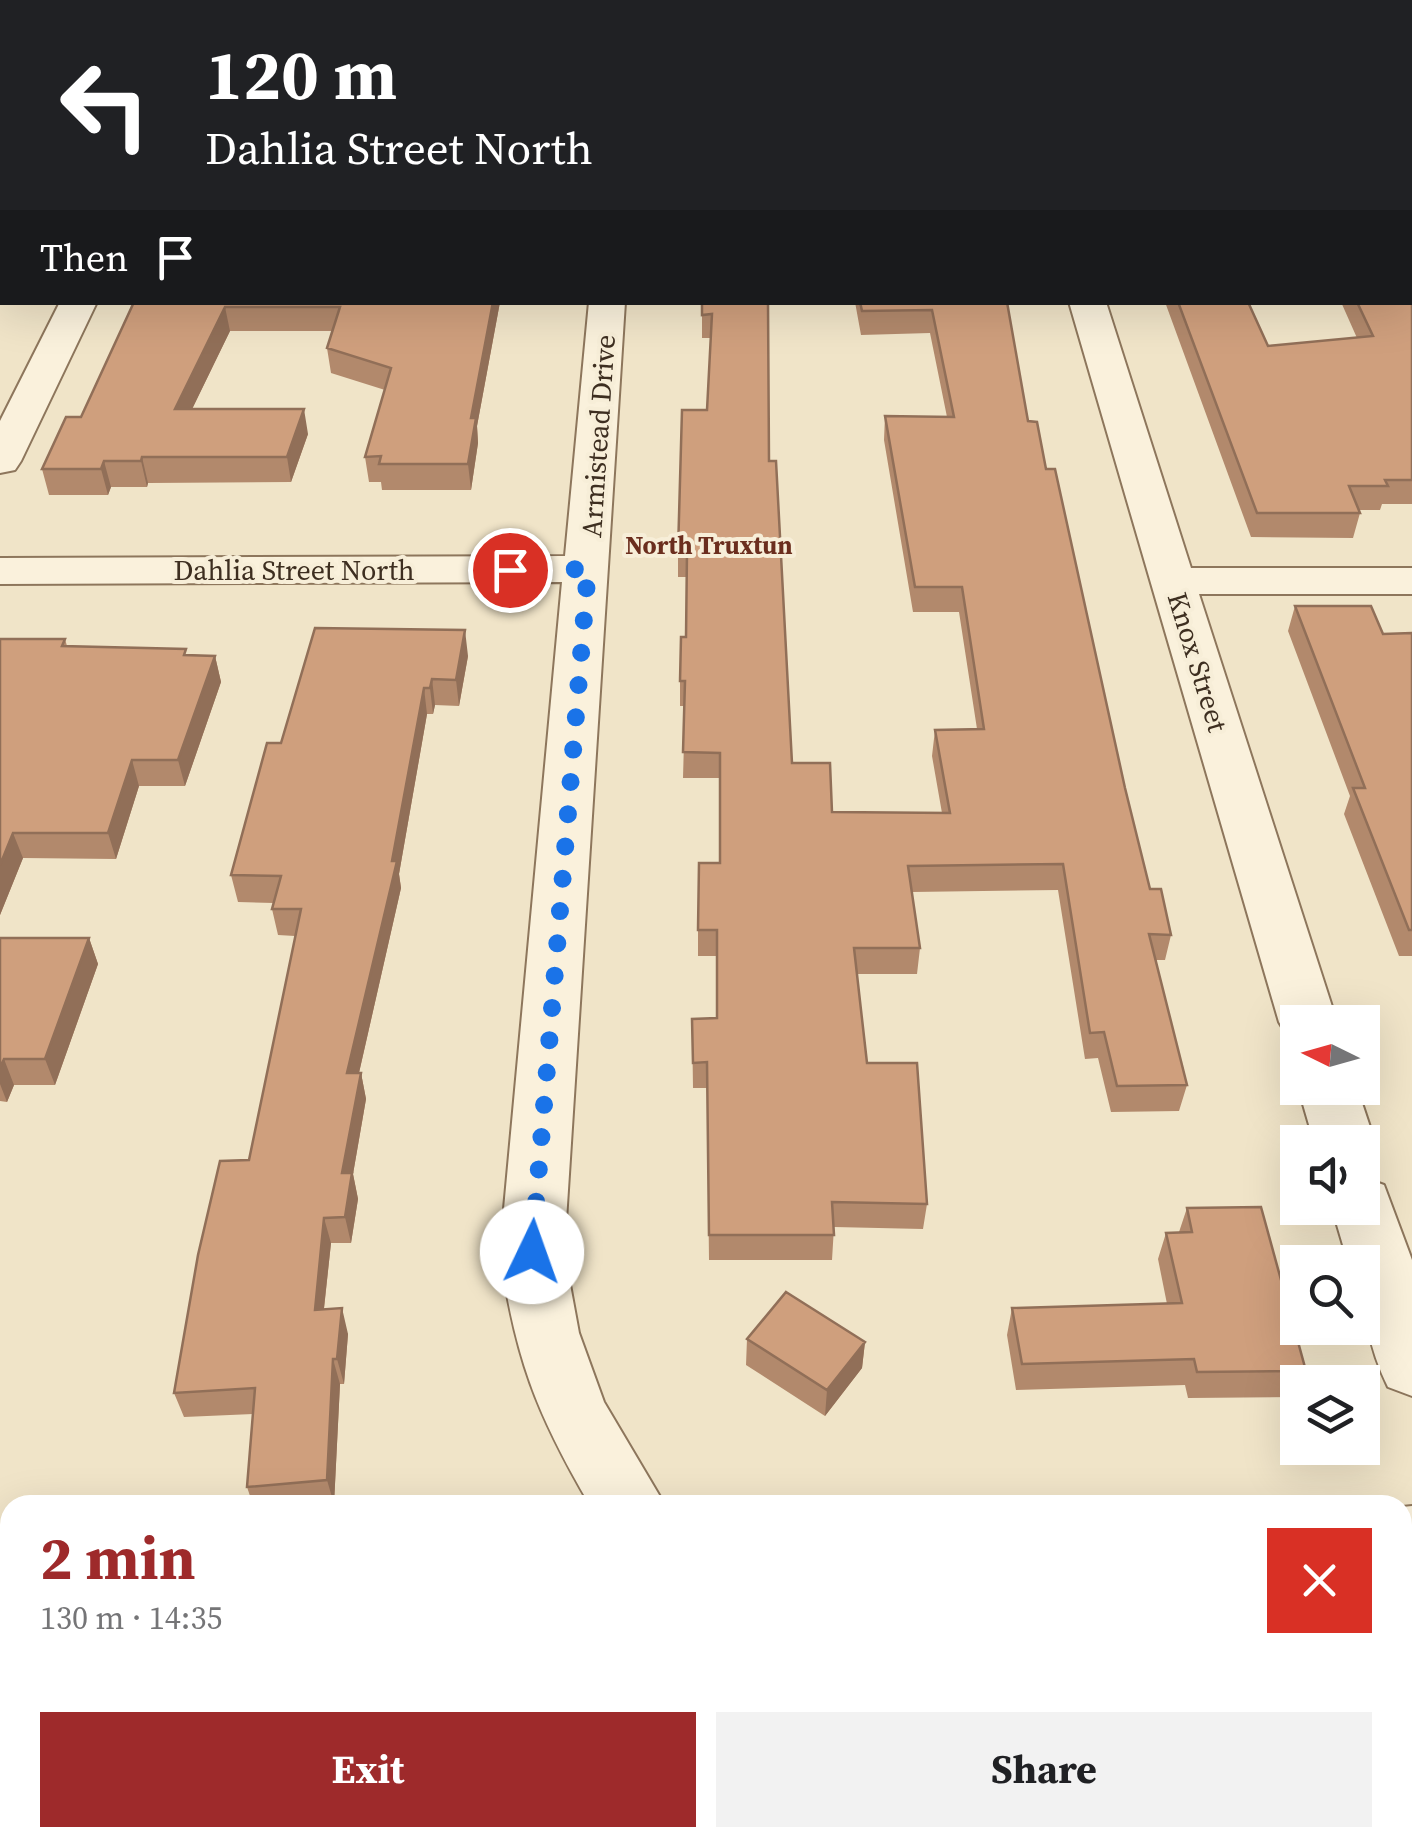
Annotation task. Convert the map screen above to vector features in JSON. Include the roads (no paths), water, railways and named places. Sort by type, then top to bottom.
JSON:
[{"type":"street","points":[[0,461],[78,305]]},
{"type":"street","name":"Armistead Drive","points":[[607,305],[532,1252],[544,1333],[575,1416],[623,1495]]},
{"type":"street","name":"Knox Street","points":[[1088,305],[1303,1005]]},
{"type":"street","name":"Dahlia Street North","points":[[0,571],[588,569]]},
{"type":"street","points":[[1174,581],[1412,581]]},
{"type":"street","points":[[1369,1225],[1412,1366]]},
{"type":"district","name":"North Truxtun","points":[[709,545]]}]
